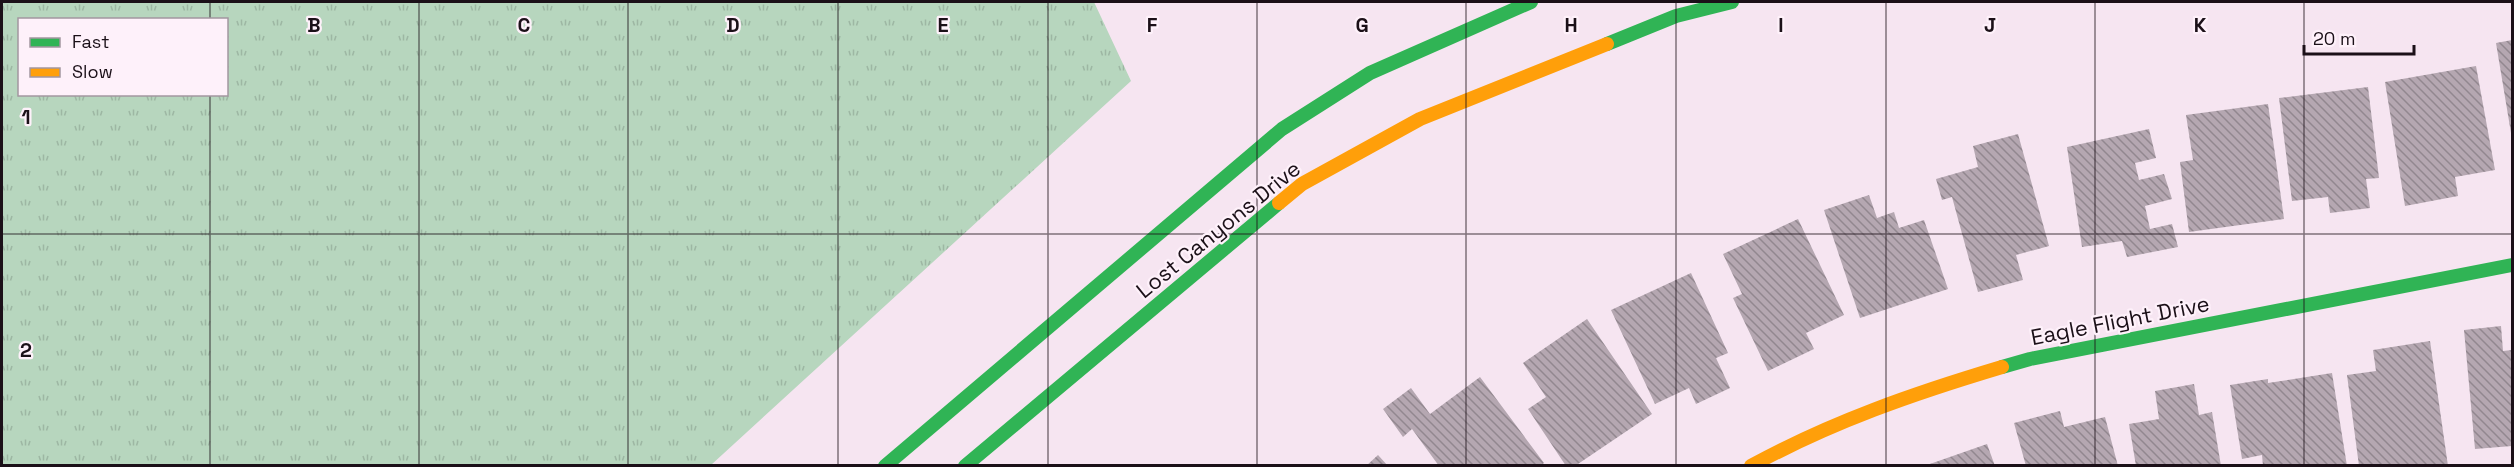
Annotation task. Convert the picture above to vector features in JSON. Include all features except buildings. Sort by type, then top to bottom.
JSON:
[{"type":"street","name":"Lost Canyons Drive","points":[[885,465],[1281,129],[1370,73],[1531,2]]},
{"type":"street","name":"Lost Canyons Drive","points":[[965,465],[1302,184],[1420,120],[1676,16],[1732,2]]},
{"type":"street","name":"Eagle Flight Drive","points":[[1751,465],[1802,438],[1914,393],[2030,359],[2512,265]]},
{"type":"green space","points":[[2,2],[1094,2],[1131,81],[711,465],[2,465]]},
{"type":"traffic: fast","points":[[885,466],[1282,129],[1370,73],[1531,2]]},
{"type":"traffic: fast","points":[[1607,44],[1676,16],[1732,2]]},
{"type":"traffic: fast","points":[[965,466],[1279,203]]},
{"type":"traffic: fast","points":[[2002,367],[2030,359],[2512,265]]},
{"type":"traffic: slow","points":[[1279,203],[1302,184],[1420,119],[1607,44]]},
{"type":"traffic: slow","points":[[1751,466],[1843,422],[1937,387],[2002,367]]}]
